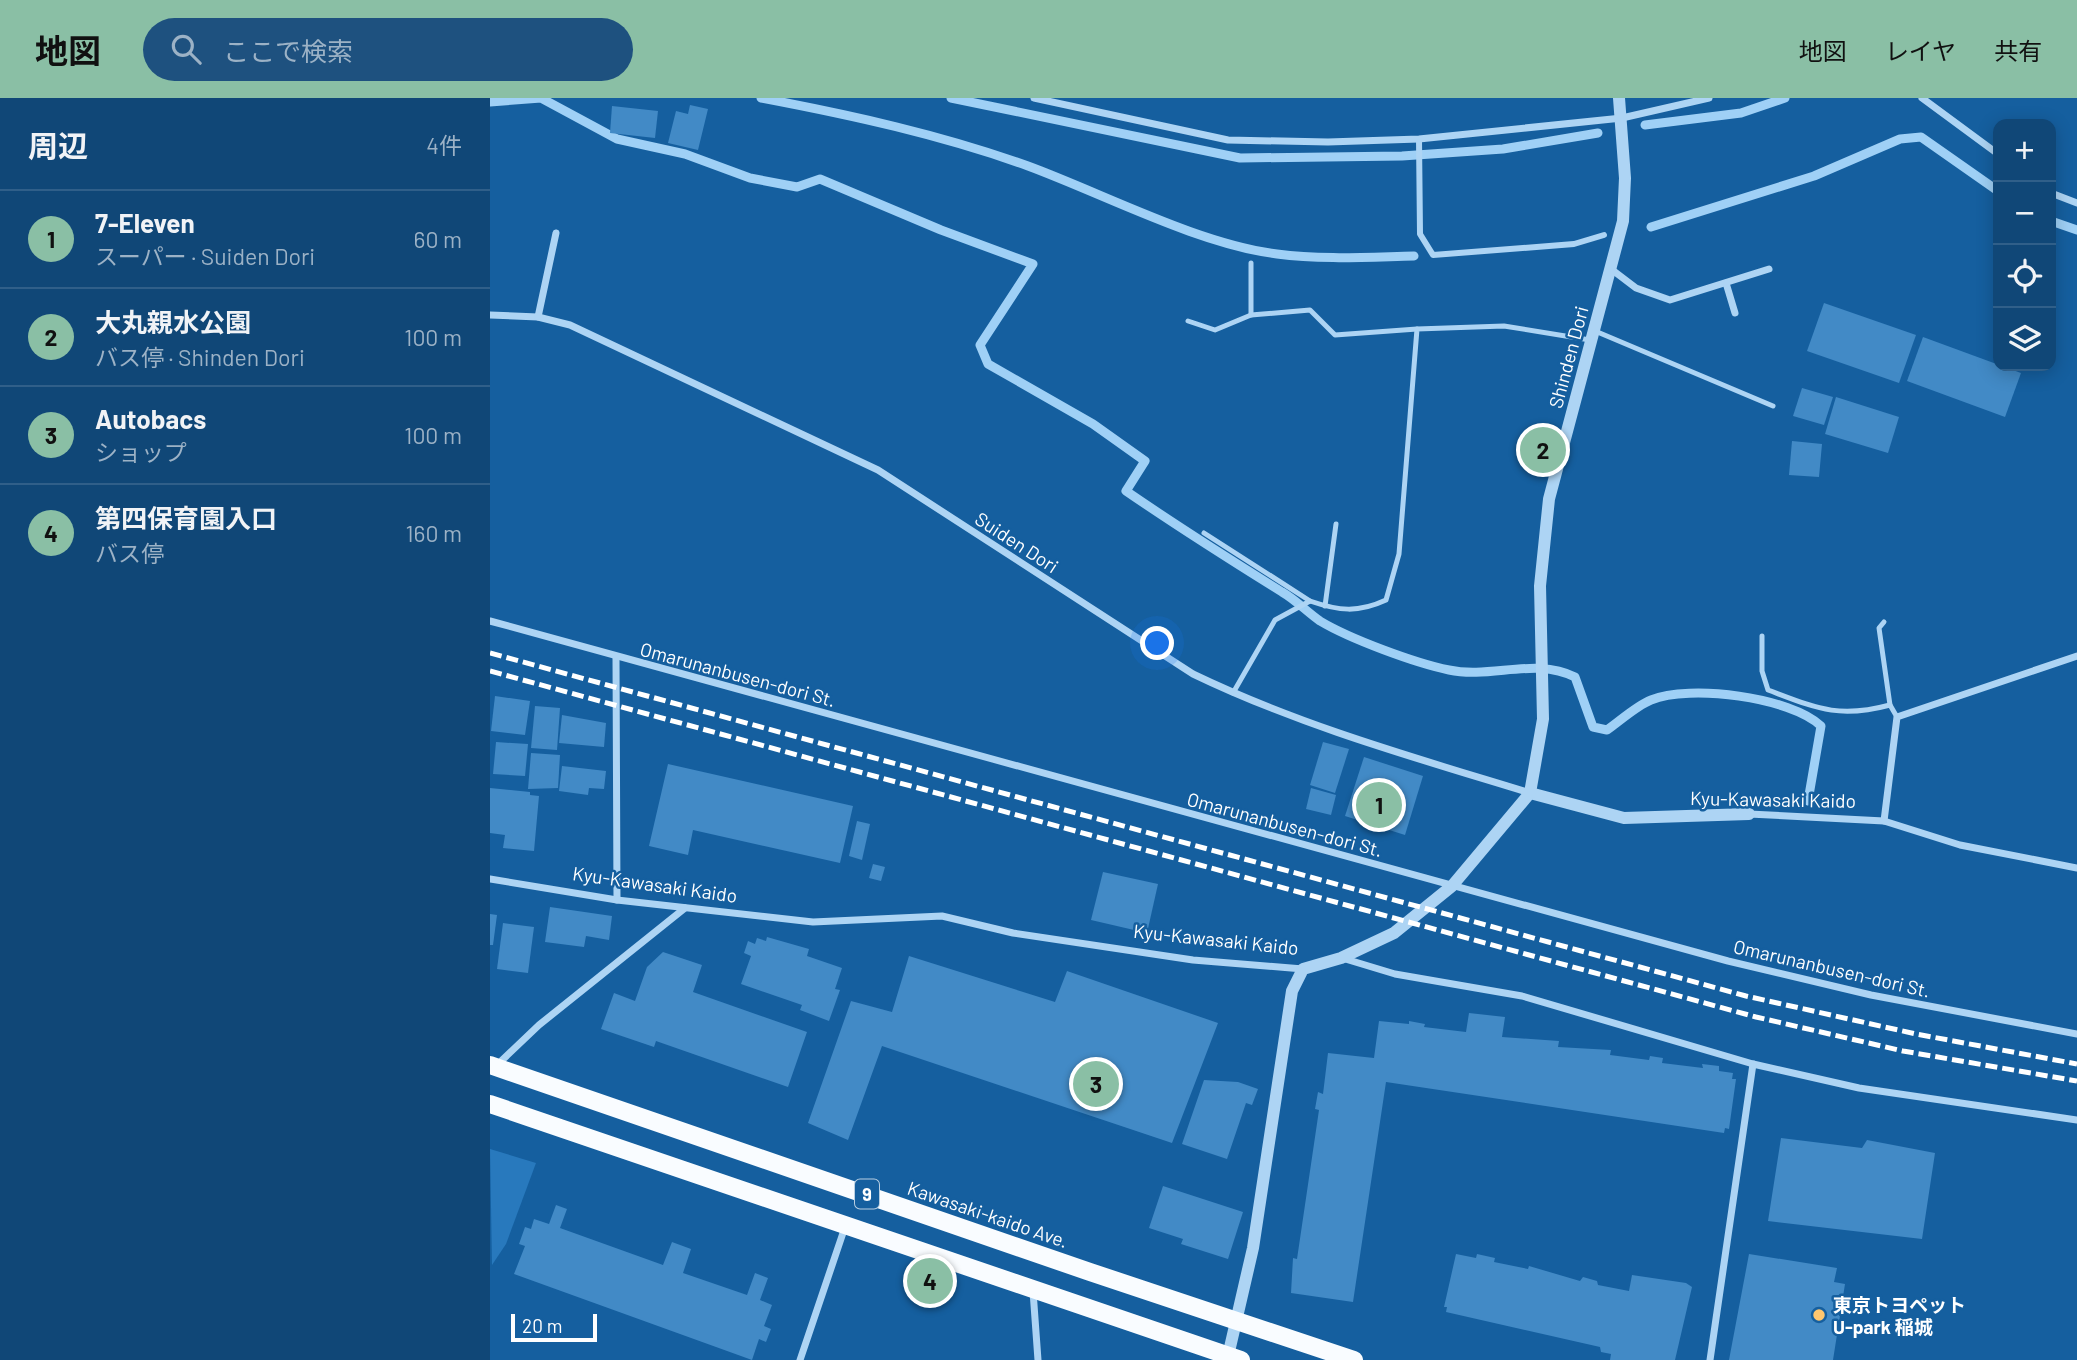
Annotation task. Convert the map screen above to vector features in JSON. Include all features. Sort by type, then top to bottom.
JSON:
[{"type":"main road","name":"Kawasaki-kaido Ave.","points":[[492,1067],[1354,1360]]},
{"type":"main road","name":"9","points":[[490,1104],[1235,1358]]},
{"type":"street","points":[[1034,98],[1228,139],[1328,142],[1419,139],[1622,118],[1709,98]]},
{"type":"street","name":"Shinden Dori","points":[[1530,793],[1543,719],[1540,586],[1549,499],[1595,335],[1623,222],[1622,118],[1619,98]]},
{"type":"street","points":[[1922,98],[1993,150]]},
{"type":"street","points":[[1419,139],[1420,234],[1433,254],[1574,244],[1604,235]]},
{"type":"street","points":[[2056,195],[2077,203]]},
{"type":"street","points":[[538,317],[556,233]]},
{"type":"street","points":[[1611,269],[1636,288],[1670,300],[1769,269]]},
{"type":"street","points":[[1726,283],[1735,313]]},
{"type":"street","name":"Suiden Dori","points":[[490,315],[538,317],[570,325],[878,470],[1193,674],[1233,693],[1320,728],[1530,793]]},
{"type":"street","name":"Omarunanbusen-dori St.","points":[[490,621],[1728,961],[1871,995],[2077,1034]]},
{"type":"street","points":[[1884,821],[1896,718],[2077,656]]},
{"type":"street","points":[[616,657],[617,900]]},
{"type":"street","name":"Kyu-Kawasaki Kaido","points":[[490,879],[617,900],[813,922],[942,916],[1013,933],[1193,960],[1303,969],[1341,958],[1394,933],[1452,886],[1530,793],[1624,818],[1749,814],[1884,821],[1961,845],[2077,868]]},
{"type":"street","points":[[492,1067],[539,1025],[685,908]]},
{"type":"street","points":[[1341,958],[1395,974],[1522,996],[1753,1064],[1859,1088],[2077,1120]]},
{"type":"street","points":[[1235,1358],[1238,1321],[1253,1248],[1292,991],[1303,969]]},
{"type":"street","points":[[1710,1360],[1753,1064]]},
{"type":"street","points":[[800,1360],[845,1226]]},
{"type":"street","points":[[1033,1290],[1038,1360]]},
{"type":"lane","points":[[1251,263],[1251,315]]},
{"type":"lane","points":[[1188,321],[1215,330],[1251,315],[1310,310],[1335,335],[1504,326],[1595,335],[1773,406]]},
{"type":"lane","points":[[1205,533],[1310,601],[1325,606],[1364,611],[1386,600],[1399,554],[1417,329]]},
{"type":"lane","points":[[1325,606],[1336,524]]},
{"type":"lane","points":[[1233,693],[1275,620],[1310,601]]},
{"type":"lane","points":[[1884,622],[1879,628],[1890,705],[1896,718]]},
{"type":"lane","points":[[1762,636],[1762,671],[1768,690],[1832,712],[1868,711],[1890,705]]},
{"type":"shaded area","points":[[490,1149],[536,1163],[506,1244],[492,1265]]},
{"type":"building","points":[[690,105],[708,109],[698,150],[668,143],[676,111],[688,114]]},
{"type":"building","points":[[612,106],[658,111],[655,138],[610,133]]},
{"type":"building","points":[[1824,303],[1916,335],[1899,383],[1807,351]]},
{"type":"building","points":[[1923,337],[1993,363],[1993,371],[2021,373],[2005,417],[1907,381]]},
{"type":"building","points":[[1802,388],[1833,397],[1824,425],[1793,416]]},
{"type":"building","points":[[1836,397],[1899,417],[1888,453],[1825,434]]},
{"type":"building","points":[[1792,441],[1822,444],[1819,477],[1789,475]]},
{"type":"building","points":[[495,696],[530,701],[525,735],[491,731]]},
{"type":"building","points":[[535,706],[560,708],[557,750],[531,748]]},
{"type":"building","points":[[562,715],[606,723],[604,747],[559,743]]},
{"type":"building","points":[[496,742],[528,744],[525,776],[493,774]]},
{"type":"building","points":[[1323,742],[1349,749],[1335,793],[1310,785]]},
{"type":"building","points":[[531,753],[560,755],[558,788],[528,789]]},
{"type":"building","points":[[1364,757],[1423,776],[1405,835],[1345,816]]},
{"type":"building","points":[[668,764],[853,806],[840,863],[693,830],[688,855],[649,846]]},
{"type":"building","points":[[562,766],[606,771],[604,789],[589,788],[588,795],[559,791]]},
{"type":"building","points":[[490,788],[530,792],[530,795],[539,796],[534,851],[503,848],[505,835],[490,833]]},
{"type":"building","points":[[1311,788],[1336,795],[1331,815],[1306,809]]},
{"type":"building","points":[[857,821],[870,824],[862,860],[849,856]]},
{"type":"building","points":[[873,864],[885,867],[881,881],[869,878]]},
{"type":"building","points":[[1103,872],[1158,884],[1147,933],[1091,920]]},
{"type":"building","points":[[550,907],[612,916],[609,940],[586,936],[584,947],[545,942]]},
{"type":"building","points":[[490,914],[497,915],[493,945],[490,945]]},
{"type":"building","points":[[503,923],[534,927],[528,973],[497,969]]},
{"type":"building","points":[[767,937],[809,949],[807,956],[842,968],[835,989],[840,990],[829,1021],[800,1010],[802,1005],[741,984],[751,956],[744,953],[748,941],[755,944],[757,938],[766,941]]},
{"type":"building","points":[[663,952],[702,965],[693,992],[807,1032],[788,1087],[656,1041],[654,1047],[601,1029],[614,993],[635,1001],[647,967]]},
{"type":"building","points":[[909,956],[1055,1002],[1067,971],[1218,1023],[1172,1143],[882,1046],[848,1140],[808,1123],[851,1001],[892,1012]]},
{"type":"building","points":[[1469,1013],[1505,1017],[1502,1037],[1559,1041],[1558,1047],[1611,1050],[1610,1055],[1649,1060],[1650,1056],[1663,1058],[1662,1063],[1703,1068],[1702,1064],[1719,1066],[1719,1071],[1733,1073],[1732,1079],[1736,1079],[1729,1129],[1725,1128],[1724,1133],[1386,1082],[1353,1302],[1291,1293],[1293,1258],[1297,1259],[1319,1110],[1315,1109],[1318,1092],[1323,1094],[1328,1053],[1374,1058],[1379,1021],[1409,1024],[1409,1021],[1425,1024],[1424,1027],[1466,1032]]},
{"type":"building","points":[[1204,1080],[1238,1082],[1258,1089],[1252,1105],[1246,1103],[1227,1159],[1182,1144]]},
{"type":"building","points":[[1781,1138],[1862,1148],[1867,1140],[1935,1153],[1922,1239],[1768,1221]]},
{"type":"building","points":[[1163,1186],[1243,1212],[1228,1259],[1181,1244],[1183,1239],[1149,1228]]},
{"type":"building","points":[[556,1205],[567,1209],[560,1228],[663,1265],[672,1242],[691,1249],[683,1273],[747,1295],[755,1273],[768,1278],[760,1300],[772,1305],[764,1326],[771,1329],[766,1342],[759,1339],[752,1360],[514,1274],[525,1246],[519,1244],[525,1227],[531,1229],[534,1219],[549,1224]]},
{"type":"building","points":[[1456,1254],[1476,1258],[1477,1254],[1495,1258],[1494,1262],[1528,1269],[1529,1266],[1580,1281],[1583,1277],[1597,1281],[1598,1285],[1629,1291],[1632,1275],[1686,1283],[1692,1287],[1675,1360],[1610,1360],[1611,1354],[1601,1352],[1600,1347],[1446,1312],[1447,1307],[1444,1307]]},
{"type":"building","points":[[1749,1254],[1837,1268],[1834,1282],[1845,1284],[1833,1360],[1729,1360]]},
{"type":"waterway","points":[[490,102],[541,98],[617,139],[685,154],[750,178],[797,187],[820,179],[941,230],[1033,264],[980,345],[988,364],[1093,424],[1145,461],[1126,491],[1287,595],[1320,621],[1365,643],[1449,670],[1481,672],[1529,668],[1560,671],[1575,677],[1593,727],[1607,730],[1651,700],[1689,693],[1739,696],[1787,707],[1807,716],[1821,726],[1808,801]]},
{"type":"waterway","points":[[761,98],[862,119],[963,145],[1057,177],[1184,229],[1247,248],[1311,257],[1414,256]]},
{"type":"waterway","points":[[951,98],[1240,158],[1402,156],[1503,149],[1598,133]]},
{"type":"waterway","points":[[1645,125],[1741,113],[1785,98]]},
{"type":"waterway","points":[[1651,227],[1814,176],[1900,139],[1921,137],[1993,187]]},
{"type":"waterway","points":[[2056,223],[2077,230]]},
{"type":"railway","points":[[490,653],[1746,996],[1916,1034],[2077,1064]]},
{"type":"railway","points":[[490,671],[1756,1017],[1903,1051],[2077,1081]]},
{"type":"place","name":"大丸親水公園","points":[[1543,450]]},
{"type":"place","name":"7-Eleven","points":[[1379,805]]},
{"type":"place","name":"Autobacs","points":[[1096,1084]]},
{"type":"place","name":"第四保育園入口","points":[[930,1281]]},
{"type":"place","name":"東京トヨペット U-park 稲城","points":[[1819,1315]]}]
